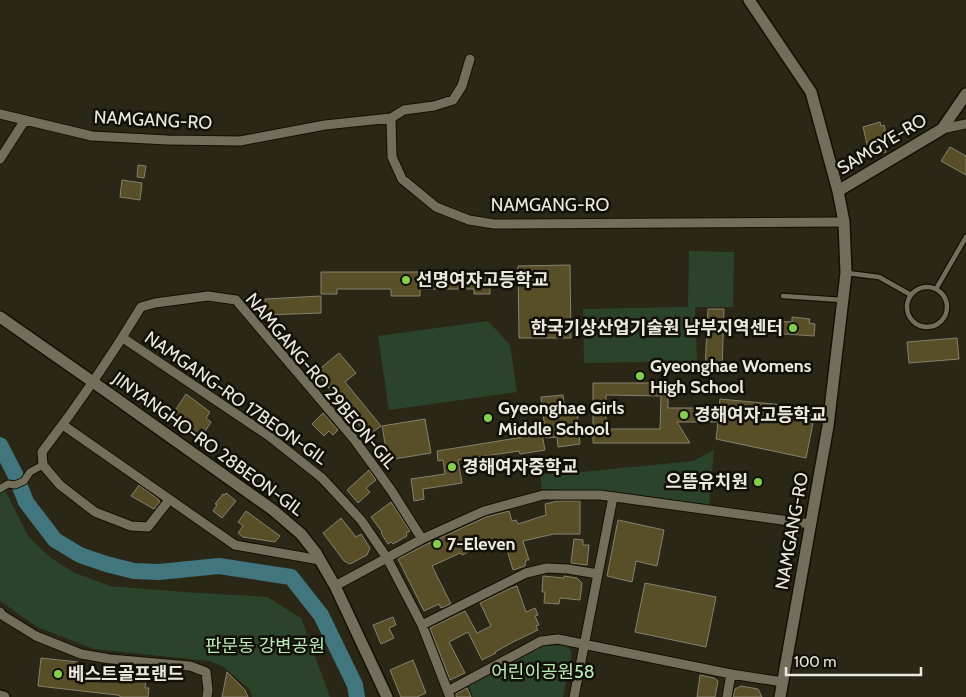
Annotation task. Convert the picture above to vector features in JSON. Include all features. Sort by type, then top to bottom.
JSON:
[{"type":"street","name":"NAMGANG-RO","points":[[749,0],[811,92],[839,195],[844,222],[846,273],[828,426],[780,697]]},
{"type":"street","points":[[391,118],[404,110],[434,106],[453,100],[462,86],[470,59]]},
{"type":"street","name":"SAMGYE-RO","points":[[839,195],[942,129],[966,94]]},
{"type":"street","name":"NAMGANG-RO","points":[[0,114],[92,136],[240,141],[324,125],[391,118],[392,157],[402,179],[436,207],[469,220],[494,224],[844,222]]},
{"type":"street","points":[[0,159],[25,120]]},
{"type":"street","points":[[942,129],[966,124]]},
{"type":"street","name":"NAMGANG-RO 29BEON-GIL","points":[[123,338],[141,307],[155,303],[208,296],[236,300],[354,439],[391,490],[422,539]]},
{"type":"street","name":"JINYANGHO-RO 28BEON-GIL","points":[[0,317],[273,510],[301,534],[316,553],[335,586],[387,697]]},
{"type":"street","points":[[93,382],[123,338]]},
{"type":"street","name":"NAMGANG-RO 17BEON-GIL","points":[[123,338],[268,436],[322,478],[361,520],[387,558],[422,625],[449,694],[542,641],[558,639],[731,674],[783,682]]},
{"type":"street","name":"JINYANGHO-RO 28BEON-GIL","points":[[43,465],[42,452],[93,382]]},
{"type":"street","points":[[63,425],[235,544],[320,560]]},
{"type":"street","points":[[0,488],[8,484],[15,485],[24,481],[30,472],[43,465],[60,485],[95,512],[131,526],[148,527],[169,500]]},
{"type":"street","points":[[335,586],[422,539],[484,511],[543,495],[613,496],[811,524]]},
{"type":"street","points":[[574,697],[613,496]]},
{"type":"street","points":[[422,625],[526,573],[547,568],[598,574]]},
{"type":"street","points":[[1,614],[36,636],[81,654],[110,659],[190,666],[206,672],[207,697]]},
{"type":"street","points":[[727,697],[731,674]]},
{"type":"street","points":[[0,696],[4,697]]},
{"type":"lane","points":[[936,289],[966,237]]},
{"type":"lane","points":[[846,273],[879,277],[910,295]]},
{"type":"lane","points":[[923,287],[936,289],[945,299],[947,306],[943,319],[938,324],[932,326],[918,325],[909,317],[907,311],[906,304],[910,295],[923,287]]},
{"type":"lane","points":[[783,296],[843,300]]},
{"type":"green space","points":[[689,251],[734,252],[733,307],[695,307],[697,361],[584,363],[583,309],[688,307]]},
{"type":"green space","points":[[488,321],[510,345],[517,392],[389,410],[378,336]]},
{"type":"green space","points":[[714,450],[709,507],[614,492],[542,489],[540,474],[568,467],[571,473],[693,461]]},
{"type":"green space","name":"판문동 강변공원","points":[[0,480],[28,536],[51,558],[75,573],[110,586],[267,597],[301,618],[330,697],[252,697],[250,690],[224,667],[209,661],[94,649],[37,627],[0,601]]},
{"type":"green space","name":"어린이공원58","points":[[566,645],[572,652],[563,697],[473,697],[468,683],[541,646]]},
{"type":"building","points":[[880,122],[881,126],[884,125],[889,148],[885,149],[886,152],[873,155],[872,152],[869,153],[863,127]]},
{"type":"building","points":[[950,147],[966,156],[966,175],[941,161]]},
{"type":"building","points":[[138,165],[146,166],[144,178],[137,177]]},
{"type":"building","points":[[122,180],[142,183],[140,200],[120,197]]},
{"type":"building","points":[[570,265],[571,338],[519,338],[518,266]]},
{"type":"building","name":"선명여자고등학교","points":[[321,272],[490,272],[490,294],[474,294],[474,289],[420,289],[420,296],[391,296],[391,289],[337,289],[337,294],[321,294]]},
{"type":"building","points":[[321,296],[321,313],[266,315],[265,299]]},
{"type":"building","points":[[708,309],[724,309],[722,371],[705,370]]},
{"type":"building","name":"한국기상산업기술원 남부지역센터","points":[[792,317],[810,319],[809,323],[815,324],[814,336],[771,333],[772,321],[792,322]]},
{"type":"building","points":[[957,338],[959,359],[909,363],[907,342]]},
{"type":"building","points":[[339,353],[356,373],[345,382],[381,426],[368,436],[316,372]]},
{"type":"building","points":[[593,383],[668,383],[668,408],[719,408],[720,399],[816,408],[806,458],[716,439],[718,422],[677,422],[690,443],[593,443]],"holes":[[[606,395],[661,396],[660,429],[606,429]]]},
{"type":"building","points":[[186,394],[210,412],[206,418],[211,422],[202,436],[172,415]]},
{"type":"building","points":[[563,395],[565,410],[577,409],[580,444],[558,447],[557,437],[546,438],[541,397]]},
{"type":"building","points":[[323,413],[338,430],[333,435],[329,431],[324,436],[312,424]]},
{"type":"building","points":[[425,419],[431,453],[388,460],[382,426]]},
{"type":"building","name":"경해여자중학교","points":[[542,434],[545,450],[520,454],[519,451],[458,460],[462,483],[423,489],[424,499],[414,501],[411,479],[445,474],[443,460],[438,461],[437,451]]},
{"type":"building","points":[[369,470],[376,480],[366,488],[370,492],[358,503],[347,490]]},
{"type":"building","points":[[139,485],[159,500],[160,502],[154,509],[131,496]]},
{"type":"building","points":[[226,493],[236,501],[222,518],[213,511],[217,505],[215,504]]},
{"type":"building","points":[[558,501],[580,501],[580,534],[554,534],[523,541],[529,560],[526,560],[525,566],[513,570],[504,540],[475,552],[474,549],[462,555],[460,553],[432,566],[451,604],[441,608],[439,604],[424,611],[398,559],[486,517],[509,511],[512,521],[516,520],[518,524],[546,515],[545,504]]},
{"type":"building","points":[[391,502],[410,531],[406,533],[407,536],[393,544],[391,542],[388,544],[371,517]]},
{"type":"building","points":[[246,511],[280,536],[275,542],[243,537],[238,533],[243,526],[238,522]]},
{"type":"building","points":[[341,518],[356,537],[361,534],[370,548],[367,555],[350,564],[344,561],[323,533]]},
{"type":"building","points":[[618,520],[664,530],[657,566],[636,561],[632,582],[607,576]]},
{"type":"building","points":[[574,539],[583,540],[583,545],[589,545],[587,565],[571,563]]},
{"type":"building","points":[[543,576],[577,578],[582,583],[580,600],[560,598],[559,604],[544,603],[545,592],[542,592]]},
{"type":"building","points":[[645,583],[716,597],[706,647],[635,632]]},
{"type":"building","points":[[517,586],[526,612],[535,608],[538,615],[535,616],[539,625],[536,626],[538,630],[482,660],[468,632],[449,642],[465,673],[450,680],[430,628],[465,611],[477,633],[491,626],[480,603]]},
{"type":"building","points":[[393,617],[396,625],[389,628],[394,638],[381,644],[373,625]]},
{"type":"building","points":[[41,658],[78,662],[77,672],[107,675],[107,677],[146,679],[145,688],[149,688],[148,697],[122,697],[38,686]]},
{"type":"building","points":[[413,660],[426,693],[417,697],[401,697],[390,670]]},
{"type":"building","points":[[227,672],[245,690],[248,697],[222,697]]},
{"type":"building","points":[[700,675],[714,678],[718,681],[715,697],[697,697]]},
{"type":"building","points":[[741,686],[758,689],[762,697],[733,697],[735,689]]},
{"type":"building","points":[[467,688],[471,697],[456,697],[456,694]]},
{"type":"waterway","points":[[0,445],[15,474],[26,502],[55,540],[80,555],[134,571],[159,572],[219,566],[291,577],[321,615],[355,685],[357,697]]},
{"type":"place","name":"선명여자고등학교","points":[[406,280]]},
{"type":"place","name":"한국기상산업기술원 남부지역센터","points":[[793,328]]},
{"type":"place","name":"Gyeonghae Womens High School","points":[[640,376]]},
{"type":"place","name":"경해여자고등학교","points":[[684,415]]},
{"type":"place","name":"Gyeonghae Girls Middle School","points":[[488,418]]},
{"type":"place","name":"경해여자중학교","points":[[452,467]]},
{"type":"place","name":"으뜸유치원","points":[[758,482]]},
{"type":"place","name":"7-Eleven","points":[[437,544]]},
{"type":"place","name":"베스트골프랜드","points":[[58,674]]}]
